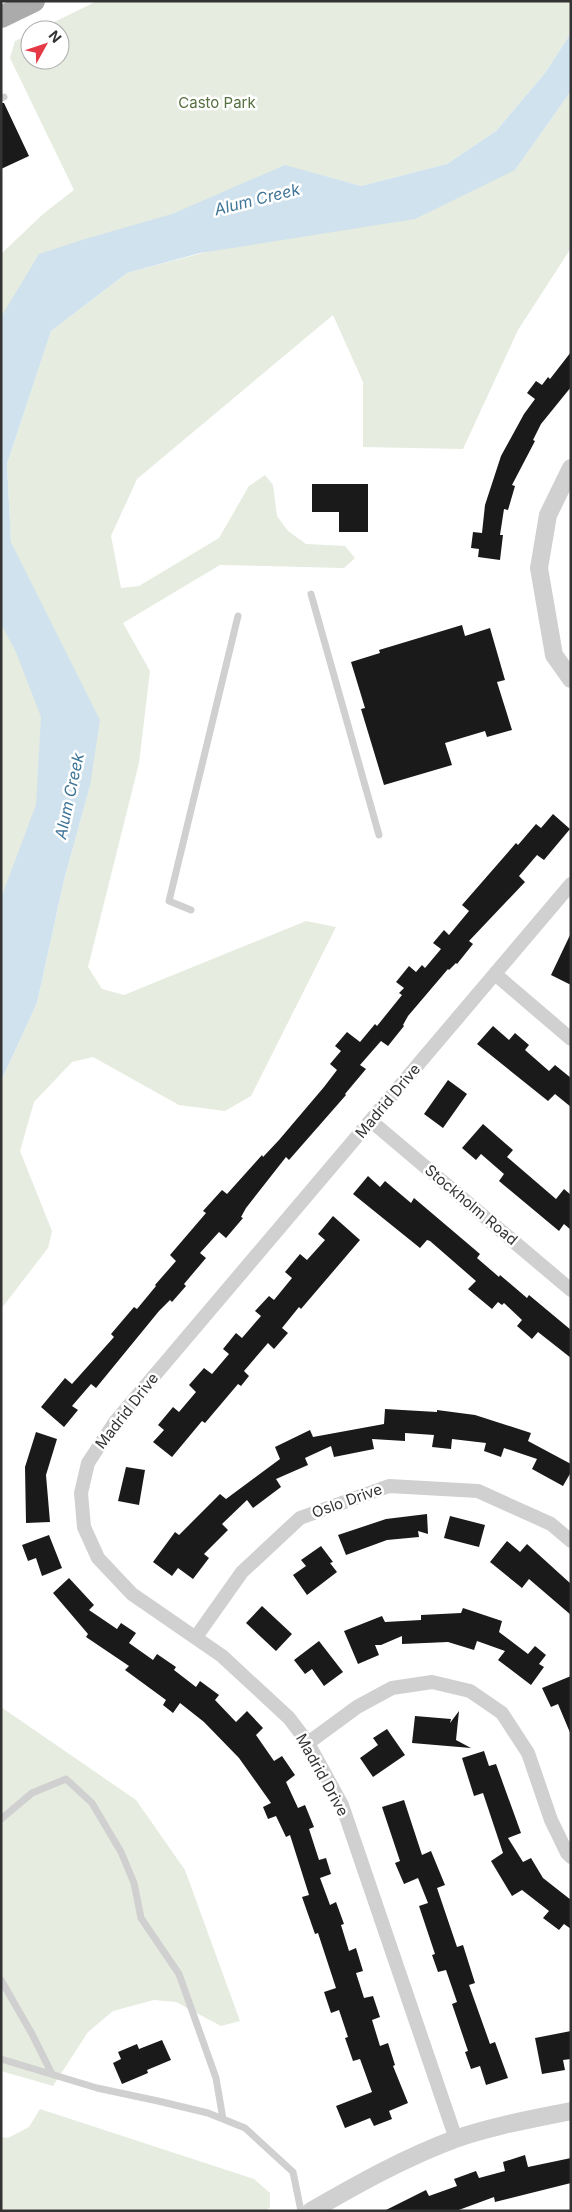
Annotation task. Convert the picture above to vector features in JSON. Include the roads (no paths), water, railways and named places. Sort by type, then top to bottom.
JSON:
[{"type":"main road","points":[[1,17],[34,1]]},
{"type":"street","points":[[571,468],[548,515],[539,568],[554,655],[571,679]]},
{"type":"street","name":"Madrid Drive","points":[[456,2139],[342,1805],[308,1743],[289,1718],[222,1656],[132,1594],[98,1558],[84,1527],[81,1493],[88,1463],[115,1422],[571,884]]},
{"type":"street","points":[[495,974],[571,1039]]},
{"type":"street","name":"Stockholm Road","points":[[371,1121],[571,1290]]},
{"type":"street","name":"Oslo Drive","points":[[196,1637],[242,1572],[300,1518],[389,1486],[478,1491],[551,1524],[571,1541]]},
{"type":"street","points":[[308,1743],[357,1707],[392,1688],[432,1682],[470,1691],[502,1713],[528,1753],[551,1820],[567,1853],[571,1857]]},
{"type":"street","points":[[311,2211],[382,2170],[456,2139],[527,2120],[571,2111]]},
{"type":"lane","points":[[311,594],[379,835]]},
{"type":"lane","points":[[191,910],[168,901],[238,616]]},
{"type":"lane","points":[[1,1819],[32,1793],[66,1779],[92,1803],[122,1852],[134,1882],[141,1918],[179,1974],[216,2078],[223,2119]]},
{"type":"lane","points":[[1,1980],[52,2074]]},
{"type":"lane","points":[[1,2059],[97,2088],[158,2101],[223,2119],[244,2128],[293,2172],[301,2211]]},
{"type":"water","name":"Alum Creek","points":[[571,33],[571,91],[515,170],[415,219],[200,253],[127,273],[51,331],[7,464],[11,542],[100,720],[90,786],[64,880],[37,1003],[1,1081],[1,898],[36,805],[41,717],[16,652],[1,624],[1,317],[39,254],[172,214],[285,165],[361,186],[447,164],[496,131],[545,73]]},
{"type":"park label","name":"Casto Park","points":[[217,103]]}]
